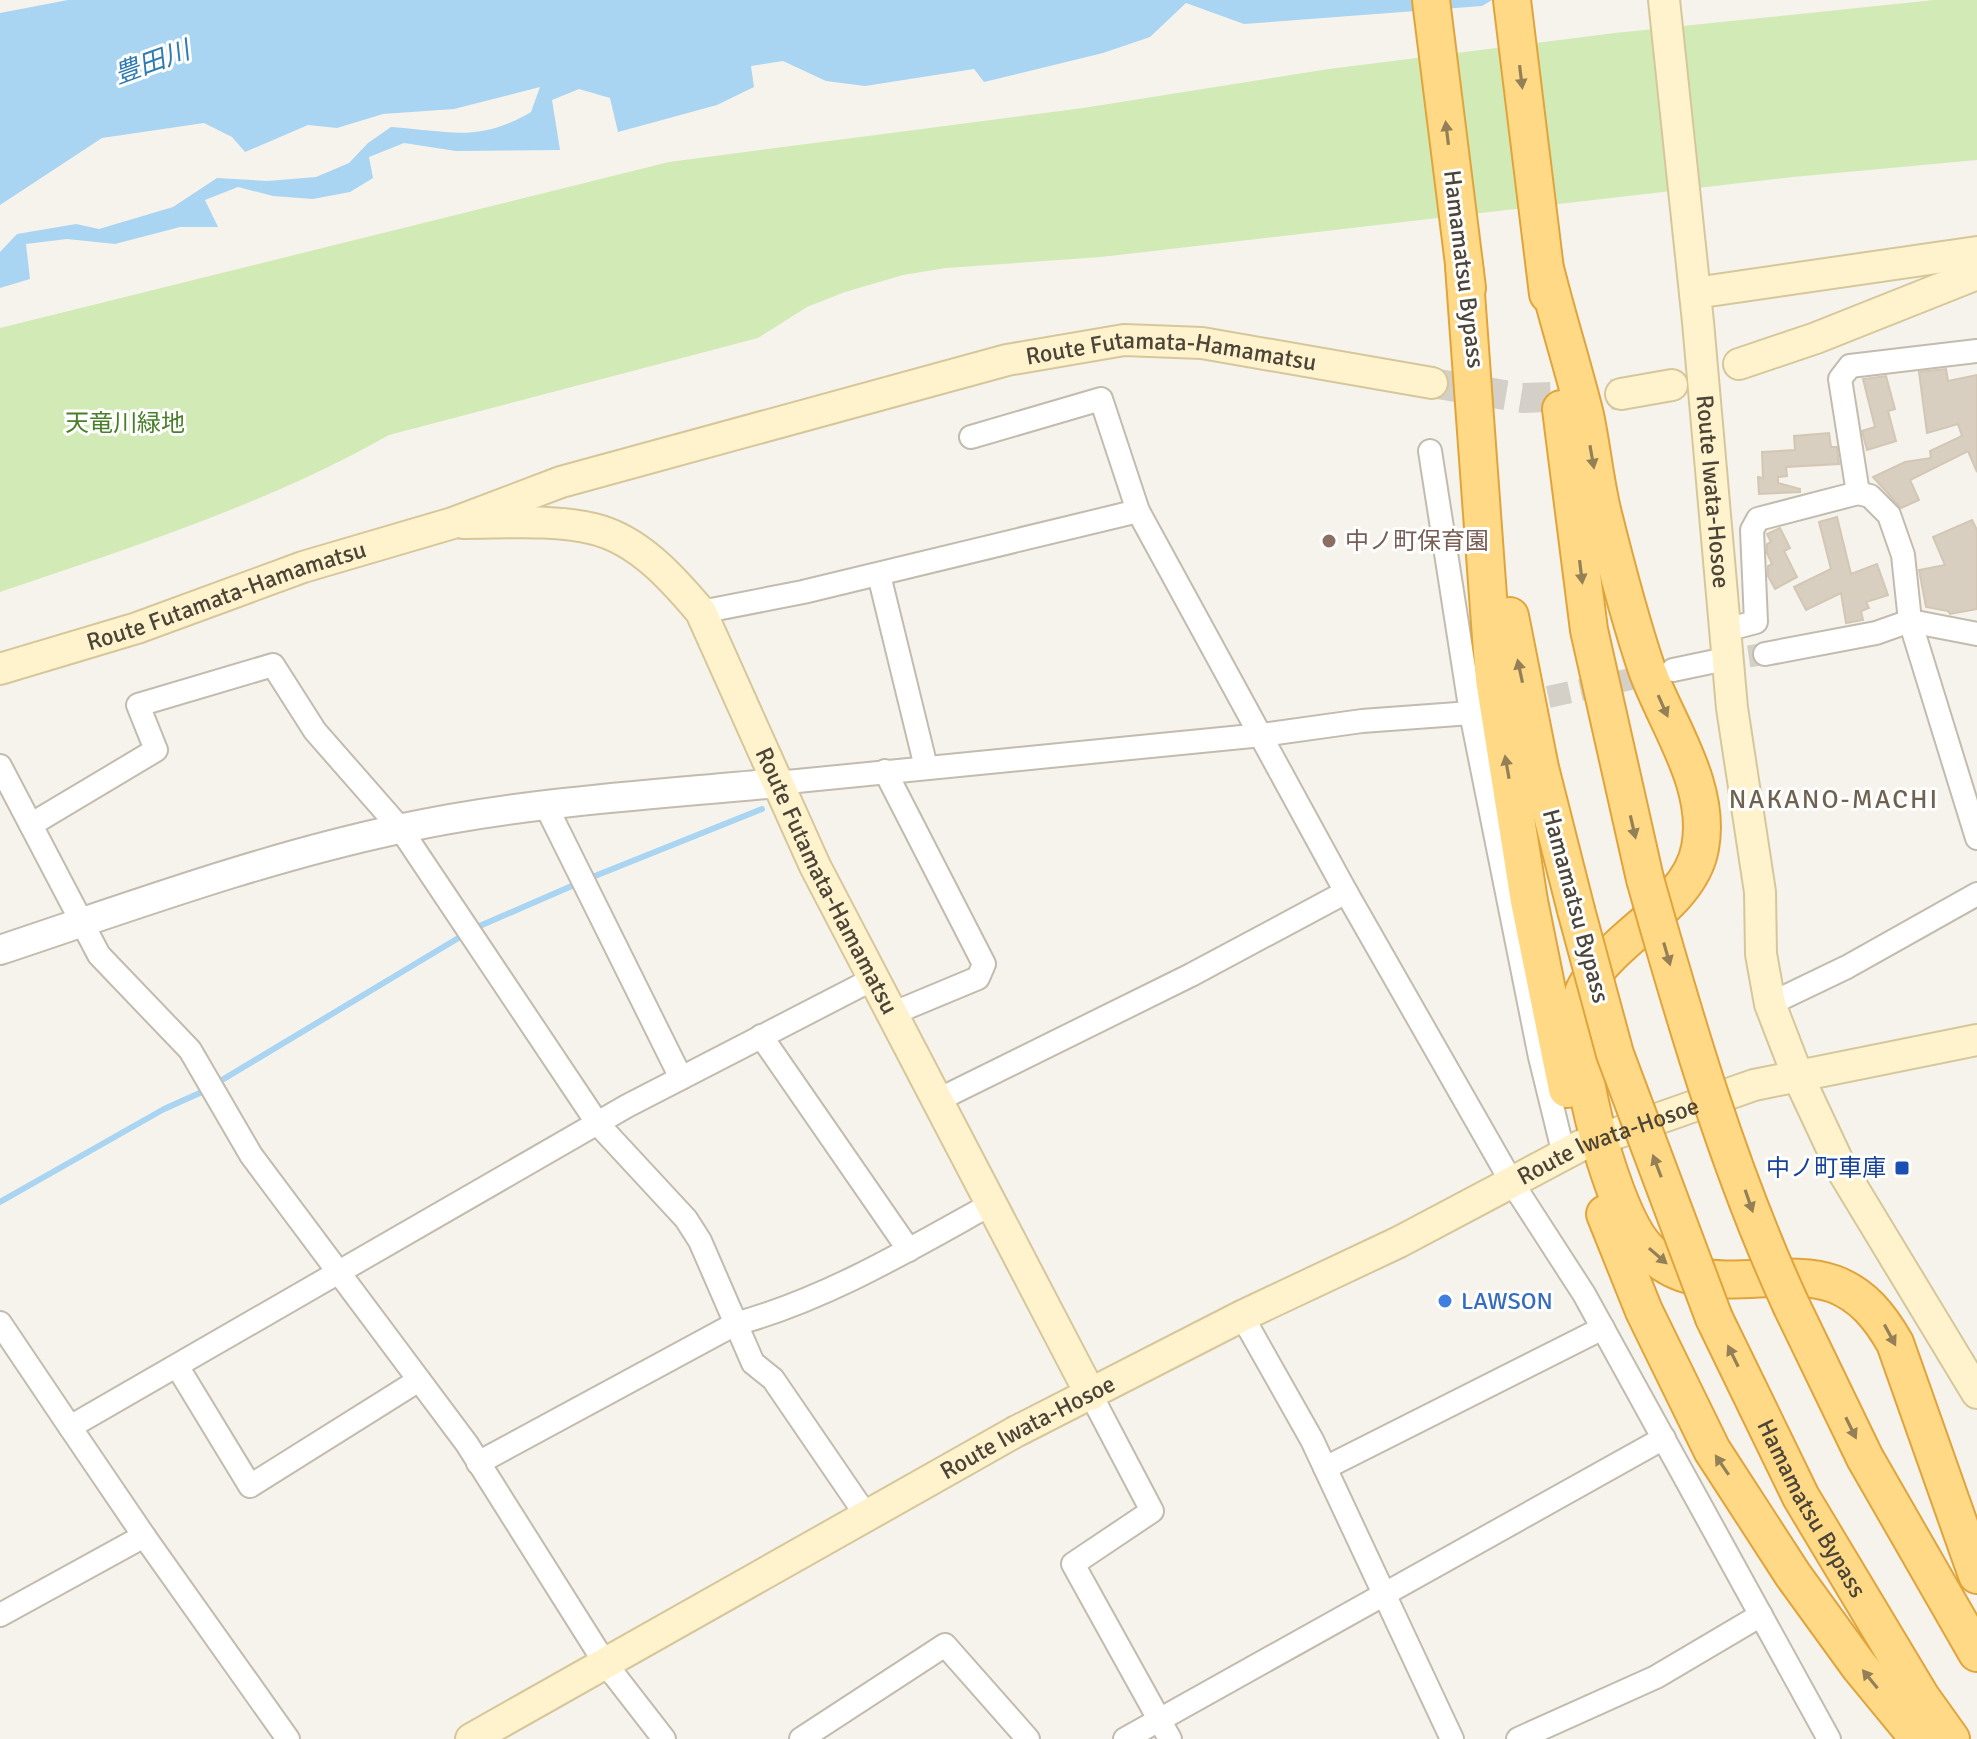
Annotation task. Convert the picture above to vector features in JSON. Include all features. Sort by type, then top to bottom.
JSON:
[{"type":"highway","name":"Hamamatsu Bypass","points":[[1431,0],[1514,642],[1540,768],[1615,1054],[1714,1318],[1801,1497],[1921,1697],[1951,1739]]},
{"type":"highway","points":[[1512,0],[1589,630],[1645,879],[1688,1028],[1768,1256],[1865,1458],[1977,1653]]},
{"type":"highway","points":[[1464,266],[1494,679],[1531,916],[1582,1146],[1644,1311],[1712,1450],[1793,1575],[1859,1666],[1919,1739]]},
{"type":"highway","points":[[1546,272],[1585,416],[1603,513],[1644,658],[1690,769],[1699,810],[1700,848],[1688,876],[1602,964],[1584,990],[1579,1018],[1583,1059],[1582,1146],[1616,1193],[1640,1240],[1668,1265],[1707,1280],[1810,1280],[1832,1283],[1856,1295],[1881,1317],[1895,1343],[1977,1575]]},
{"type":"main road","name":"Route Iwata-Hosoe","points":[[471,1739],[1015,1432],[1242,1316],[1399,1242],[1511,1181],[1582,1146],[1754,1085],[1797,1074],[1770,1004],[1761,954],[1760,892],[1732,708],[1695,293],[1664,0]]},
{"type":"main road","points":[[1695,293],[1977,252]]},
{"type":"main road","points":[[1739,364],[1977,274]]},
{"type":"main road","name":"Route Futamata-Hamamatsu","points":[[0,669],[137,628],[303,567],[453,523],[561,482],[1007,360],[1124,340],[1202,343],[1432,383]]},
{"type":"main road","points":[[1621,394],[1672,385]]},
{"type":"main road","name":"Route Futamata-Hamamatsu","points":[[453,523],[595,529],[639,550],[675,581],[701,612],[815,866],[940,1099],[1091,1395]]},
{"type":"main road","points":[[1977,1040],[1797,1074],[1842,1170],[1977,1393]]},
{"type":"street","points":[[1858,493],[1840,379],[1850,366],[1977,351]]},
{"type":"street","points":[[971,437],[1101,399],[1138,511],[1346,892],[1511,1181],[1603,1328],[1829,1739]]},
{"type":"street","points":[[1430,451],[1471,713],[1540,1057],[1582,1146]]},
{"type":"street","points":[[1725,630],[1756,622],[1752,530],[1758,519],[1858,493],[1870,496],[1889,515],[1903,555],[1910,621],[1977,838]]},
{"type":"street","points":[[701,612],[879,575],[1138,511]]},
{"type":"street","points":[[879,575],[926,767]]},
{"type":"street","points":[[1765,654],[1876,633],[1910,621],[1977,634]]},
{"type":"street","points":[[1673,670],[1716,661]]},
{"type":"street","points":[[32,824],[156,750],[138,705],[273,665],[315,731],[400,828],[598,1124],[686,1219],[700,1241],[753,1363],[773,1379],[866,1515]]},
{"type":"street","points":[[0,950],[270,860],[400,828],[545,804],[1262,735],[1362,721],[1471,713]]},
{"type":"street","points":[[0,766],[99,955],[190,1050],[251,1155],[478,1463],[605,1663],[664,1739]]},
{"type":"street","points":[[885,771],[984,964],[978,978],[894,1013]]},
{"type":"street","points":[[545,804],[681,1078]]},
{"type":"street","points":[[940,1099],[1191,975],[1346,892]]},
{"type":"street","points":[[1770,1004],[1847,967],[1977,894]]},
{"type":"street","points":[[70,1427],[598,1124],[875,978]]},
{"type":"street","points":[[761,1036],[909,1250]]},
{"type":"street","points":[[478,1463],[735,1324],[777,1312],[909,1250],[993,1203]]},
{"type":"street","points":[[1242,1316],[1325,1468],[1452,1739]]},
{"type":"street","points":[[0,1323],[144,1536],[288,1739]]},
{"type":"street","points":[[1325,1468],[1603,1328]]},
{"type":"street","points":[[177,1366],[250,1486],[419,1380]]},
{"type":"street","points":[[1091,1395],[1152,1511],[1073,1564],[1166,1729]]},
{"type":"street","points":[[1125,1739],[1166,1729],[1383,1595],[1664,1438]]},
{"type":"street","points":[[0,1615],[144,1536]]},
{"type":"street","points":[[1518,1739],[1656,1677],[1761,1615]]},
{"type":"street","points":[[801,1739],[945,1645],[1028,1739]]},
{"type":"green space","name":"天竜川緑地","points":[[1934,0],[1977,0],[1977,160],[1793,177],[1101,257],[946,268],[903,275],[807,307],[758,338],[389,435],[343,460],[247,503],[149,541],[0,592],[0,328],[669,162],[1083,108],[1329,69],[1615,33]]},
{"type":"water","name":"豊田川","points":[[68,0],[1492,0],[1482,6],[1244,24],[1186,3],[1150,37],[1103,53],[984,82],[974,69],[865,86],[826,81],[783,61],[751,66],[754,87],[717,105],[618,132],[610,98],[579,89],[552,100],[560,150],[456,151],[404,143],[369,157],[373,178],[350,192],[313,199],[273,196],[238,187],[205,200],[218,227],[180,227],[115,244],[67,239],[26,244],[30,279],[0,288],[0,252],[17,234],[76,224],[99,229],[173,207],[217,178],[267,181],[316,177],[349,163],[368,143],[391,127],[463,133],[495,128],[531,112],[540,87],[454,109],[383,114],[337,128],[308,125],[245,152],[232,137],[204,123],[102,138],[0,205],[0,13]]},
{"type":"building","points":[[1946,369],[1948,381],[1977,375],[1977,472],[1968,451],[1910,480],[1919,500],[1901,508],[1873,477],[1905,462],[1931,458],[1930,451],[1962,436],[1958,424],[1927,433],[1919,372]]},
{"type":"building","points":[[1886,376],[1895,409],[1888,411],[1896,441],[1867,450],[1862,431],[1875,427],[1863,379]]},
{"type":"building","points":[[1829,433],[1831,447],[1837,447],[1839,464],[1786,467],[1787,476],[1778,477],[1778,483],[1800,489],[1800,492],[1759,494],[1758,477],[1763,478],[1762,452],[1795,450],[1794,436]]},
{"type":"building","points":[[1837,517],[1851,574],[1877,564],[1888,595],[1866,602],[1869,608],[1861,611],[1863,620],[1846,623],[1841,593],[1806,610],[1794,587],[1831,569],[1819,522]]},
{"type":"building","points":[[1972,520],[1977,530],[1977,609],[1950,614],[1926,607],[1919,570],[1945,565],[1933,537]]},
{"type":"building","points":[[1780,528],[1790,548],[1784,551],[1797,577],[1775,589],[1768,576],[1768,566],[1772,564],[1767,553],[1767,544],[1771,542],[1767,534]]},
{"type":"waterway","points":[[590,878],[762,809]]},
{"type":"waterway","points":[[475,928],[574,885]]},
{"type":"waterway","points":[[0,1202],[164,1109],[202,1092],[465,934]]},
{"type":"tunnel","points":[[1432,383],[1523,398],[1621,394]]},
{"type":"tunnel","points":[[1716,661],[1765,654]]},
{"type":"tunnel","points":[[1516,704],[1658,673]]},
{"type":"place","name":"中ノ町保育園","points":[[1329,541]]},
{"type":"place","name":"中ノ町車庫","points":[[1902,1168]]},
{"type":"place","name":"LAWSON","points":[[1445,1301]]},
{"type":"district","name":"NAKANO-MACHI","points":[[1834,800]]}]
